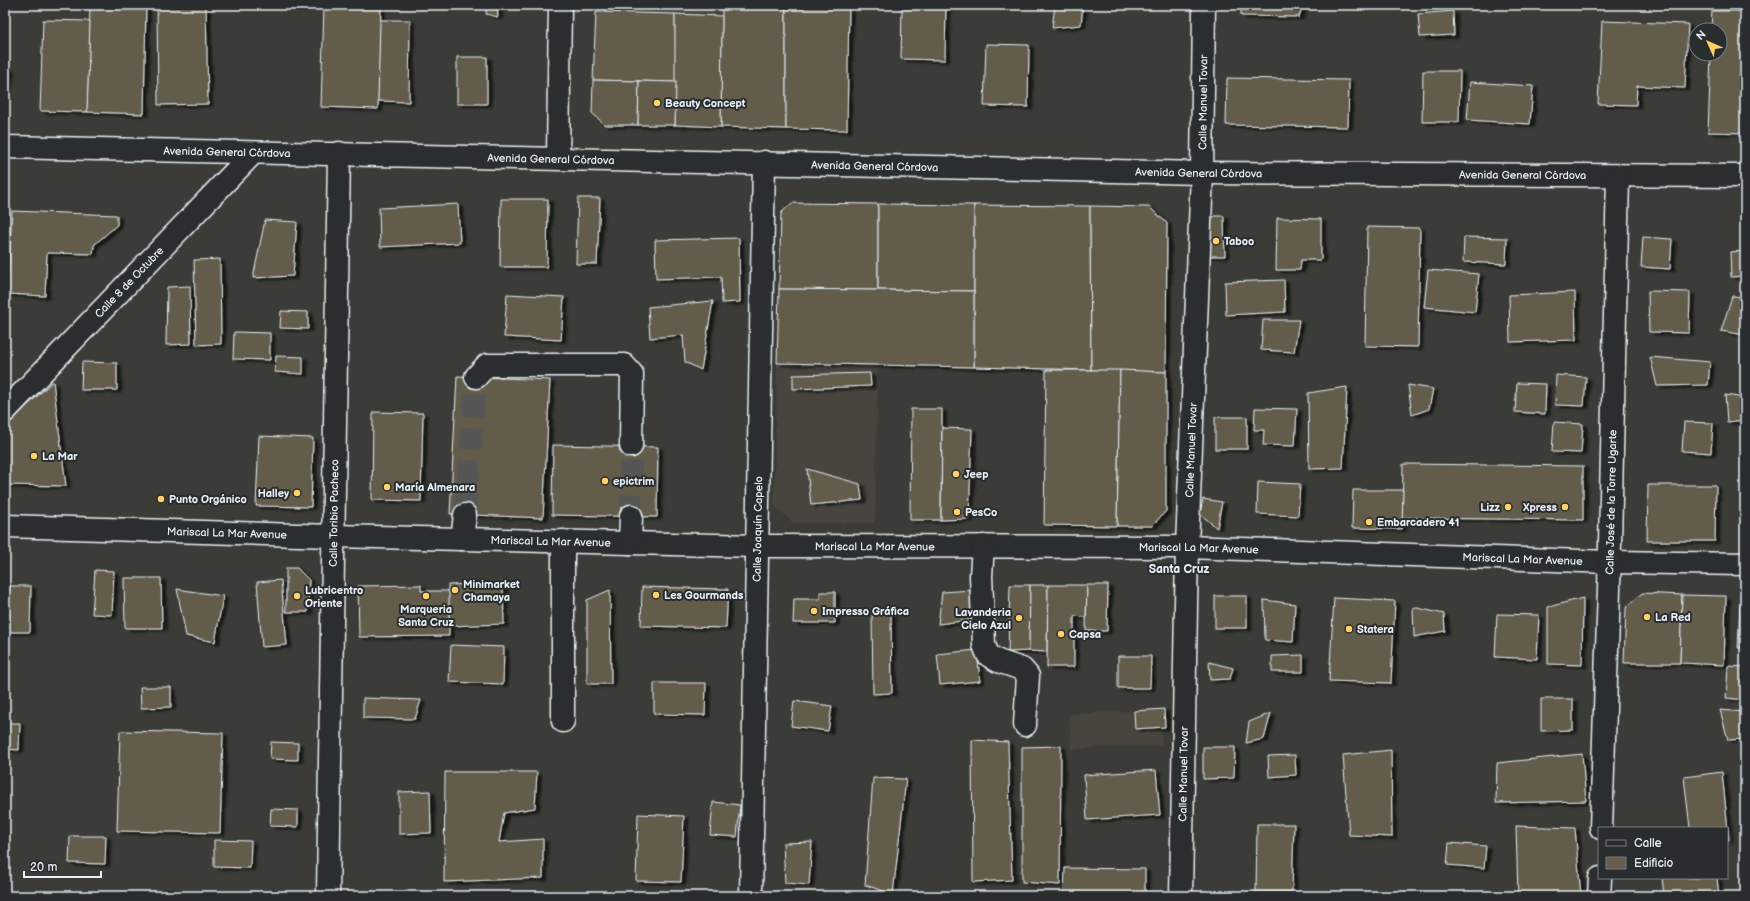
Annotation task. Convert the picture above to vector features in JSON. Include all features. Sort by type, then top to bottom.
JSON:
[{"type":"street","points":[[558,158],[560,5]]},
{"type":"street","name":"Calle Manuel Tovar","points":[[1181,896],[1187,547],[1202,173],[1204,5]]},
{"type":"street","name":"Avenida General Córdova","points":[[5,147],[764,162],[1202,173],[1745,176]]},
{"type":"street","name":"Calle 8 de Octubre","points":[[5,411],[253,153]]},
{"type":"street","name":"Calle Toribio Pacheco","points":[[328,896],[339,153]]},
{"type":"street","name":"Calle Joaquín Capelo","points":[[751,896],[764,162]]},
{"type":"street","name":"Calle José de la Torre Ugarte","points":[[1601,827],[1610,562],[1618,176]]},
{"type":"street","points":[[476,377],[487,364],[624,365],[632,374],[631,446]]},
{"type":"street","points":[[462,539],[465,515]]},
{"type":"street","points":[[630,543],[631,516]]},
{"type":"street","name":"Mariscal La Mar Avenue","points":[[5,526],[333,536],[757,546],[1187,547],[1610,562],[1745,564]]},
{"type":"street","points":[[563,541],[563,722]]},
{"type":"street","points":[[983,546],[981,576],[984,645],[988,655],[998,661],[1022,669],[1028,676],[1025,725]]},
{"type":"street","points":[[1599,896],[1600,879]]},
{"type":"shaded area","points":[[597,5],[722,5],[722,16],[596,12]]},
{"type":"shaded area","points":[[777,363],[878,365],[875,523],[793,523],[774,505]]},
{"type":"shaded area","points":[[1134,711],[1135,729],[1161,728],[1162,745],[1071,749],[1069,714]]},
{"type":"building","points":[[90,5],[146,5],[144,114],[87,112]]},
{"type":"building","points":[[157,5],[206,5],[208,104],[158,105]]},
{"type":"building","points":[[324,5],[381,5],[378,109],[321,107]]},
{"type":"building","points":[[486,5],[497,5],[498,17],[486,14]]},
{"type":"building","points":[[722,5],[786,5],[786,129],[721,127]]},
{"type":"building","points":[[786,5],[849,5],[847,130],[786,129]]},
{"type":"building","points":[[902,5],[946,5],[945,60],[901,59]]},
{"type":"building","points":[[1055,5],[1083,5],[1081,25],[1052,28]]},
{"type":"building","points":[[1241,5],[1303,5],[1299,17],[1241,16]]},
{"type":"building","points":[[1453,11],[1454,35],[1420,37],[1418,14]]},
{"type":"building","points":[[1712,11],[1745,11],[1745,133],[1708,132],[1711,62],[1728,62],[1728,22],[1711,22]]},
{"type":"building","points":[[596,12],[675,14],[676,82],[593,80]]},
{"type":"building","points":[[675,14],[722,16],[721,127],[675,125]]},
{"type":"building","points":[[43,20],[90,21],[87,112],[40,111]]},
{"type":"building","points":[[380,20],[410,20],[409,102],[378,101]]},
{"type":"building","points":[[1602,21],[1688,24],[1685,88],[1637,86],[1636,105],[1598,104]]},
{"type":"building","points":[[986,44],[1029,45],[1028,107],[984,106]]},
{"type":"building","points":[[457,57],[487,57],[487,104],[457,104]]},
{"type":"building","points":[[5,69],[10,69],[6,90],[5,90]]},
{"type":"building","points":[[1423,71],[1460,71],[1459,122],[1422,122]]},
{"type":"building","points":[[1227,78],[1349,80],[1348,127],[1226,125]]},
{"type":"building","points":[[593,80],[639,81],[638,125],[605,125],[592,113]]},
{"type":"building","name":"Beauty Concept","points":[[639,81],[676,82],[675,125],[638,125]]},
{"type":"building","points":[[1470,82],[1533,86],[1530,124],[1467,120]]},
{"type":"building","points":[[578,198],[600,198],[597,264],[576,264]]},
{"type":"building","points":[[501,199],[548,199],[547,267],[500,267]]},
{"type":"building","points":[[792,203],[878,204],[878,290],[779,289],[781,213]]},
{"type":"building","points":[[458,204],[460,243],[380,247],[379,208]]},
{"type":"building","points":[[878,204],[974,205],[974,291],[878,290]]},
{"type":"building","points":[[974,205],[1090,206],[1091,370],[974,367]]},
{"type":"building","points":[[1090,206],[1149,207],[1167,223],[1166,372],[1091,370]]},
{"type":"building","points":[[12,211],[117,215],[117,225],[94,245],[93,254],[47,253],[45,296],[7,294]]},
{"type":"building","name":"Taboo","points":[[1214,216],[1224,216],[1225,256],[1207,256],[1207,226]]},
{"type":"building","points":[[1277,218],[1321,219],[1321,260],[1301,260],[1300,270],[1276,270]]},
{"type":"building","points":[[265,220],[297,222],[293,276],[253,278]]},
{"type":"building","points":[[1367,227],[1420,228],[1418,347],[1365,346]]},
{"type":"building","points":[[1464,237],[1507,238],[1506,264],[1463,262]]},
{"type":"building","points":[[1643,237],[1672,239],[1670,269],[1641,267]]},
{"type":"building","points":[[739,238],[740,302],[722,303],[721,277],[656,279],[655,240]]},
{"type":"building","points":[[1745,251],[1745,276],[1731,277],[1730,252]]},
{"type":"building","points":[[220,259],[221,344],[196,345],[194,260]]},
{"type":"building","points":[[1428,270],[1479,274],[1475,312],[1424,307]]},
{"type":"building","points":[[1284,280],[1285,312],[1226,315],[1225,282]]},
{"type":"building","points":[[190,286],[191,344],[166,345],[167,287]]},
{"type":"building","points":[[779,289],[974,291],[974,367],[777,363]]},
{"type":"building","points":[[1648,291],[1690,292],[1689,333],[1649,332]]},
{"type":"building","points":[[1575,292],[1576,340],[1510,342],[1509,295]]},
{"type":"building","points":[[507,294],[564,297],[561,340],[504,337]]},
{"type":"building","points":[[1732,296],[1745,297],[1745,335],[1721,331]]},
{"type":"building","points":[[713,301],[701,370],[685,362],[683,335],[650,338],[648,307]]},
{"type":"building","points":[[281,311],[308,312],[308,329],[280,328]]},
{"type":"building","points":[[1263,320],[1299,320],[1294,352],[1261,350]]},
{"type":"building","points":[[234,332],[270,333],[270,360],[233,359]]},
{"type":"building","points":[[276,356],[303,357],[303,374],[275,372]]},
{"type":"building","points":[[1650,357],[1710,362],[1708,385],[1657,386]]},
{"type":"building","points":[[82,362],[117,363],[117,390],[81,390]]},
{"type":"building","points":[[1046,370],[1120,370],[1117,526],[1044,525]]},
{"type":"building","points":[[1120,370],[1166,372],[1166,511],[1152,526],[1117,526]]},
{"type":"building","points":[[870,373],[871,386],[793,389],[793,375]]},
{"type":"building","points":[[1556,375],[1586,377],[1584,406],[1555,405]]},
{"type":"building","points":[[457,376],[550,380],[543,518],[450,514]]},
{"type":"building","name":"La Mar","points":[[53,381],[66,486],[5,485],[5,427]]},
{"type":"building","points":[[1517,383],[1546,384],[1545,414],[1515,412]]},
{"type":"building","points":[[1408,385],[1433,389],[1429,409],[1412,415]]},
{"type":"building","points":[[1347,387],[1343,468],[1309,469],[1308,393]]},
{"type":"building","points":[[1725,395],[1745,398],[1745,420],[1727,422]]},
{"type":"building","points":[[1255,408],[1297,409],[1295,446],[1263,445],[1264,430],[1254,430]]},
{"type":"building","points":[[911,409],[942,409],[941,520],[910,520]]},
{"type":"building","points":[[373,412],[423,413],[421,501],[372,500]]},
{"type":"building","points":[[1215,417],[1247,417],[1247,449],[1215,449]]},
{"type":"building","points":[[1554,422],[1583,424],[1581,453],[1552,452]]},
{"type":"building","points":[[1684,422],[1713,423],[1711,453],[1682,451]]},
{"type":"building","name":"Jeep","points":[[942,428],[972,429],[969,519],[941,520]]},
{"type":"building","points":[[259,436],[313,438],[311,507],[256,506]]},
{"type":"building","name":"epictrim","points":[[553,445],[658,447],[657,517],[552,515]]},
{"type":"building","points":[[1403,464],[1583,466],[1583,520],[1402,518]]},
{"type":"building","points":[[807,469],[860,484],[862,500],[811,505]]},
{"type":"building","points":[[1258,482],[1300,484],[1298,516],[1257,514]]},
{"type":"building","points":[[1648,485],[1716,485],[1715,541],[1647,541]]},
{"type":"building","points":[[1353,490],[1403,490],[1402,529],[1352,528]]},
{"type":"building","points":[[1203,499],[1222,502],[1217,528],[1200,514]]},
{"type":"building","name":"Lubricentro Oriente","points":[[286,568],[297,568],[309,580],[308,612],[286,612]]},
{"type":"building","points":[[95,570],[114,571],[112,615],[92,614]]},
{"type":"building","points":[[124,578],[161,578],[162,628],[125,628]]},
{"type":"building","points":[[281,580],[287,645],[262,647],[257,582]]},
{"type":"building","points":[[503,583],[504,624],[449,626],[448,585]]},
{"type":"building","points":[[421,585],[421,591],[449,591],[449,636],[359,637],[358,586]]},
{"type":"building","name":"Lavanderia Cielo Azul","points":[[1010,585],[1030,585],[1029,651],[1008,652]]},
{"type":"building","points":[[1030,585],[1048,585],[1047,652],[1029,651]]},
{"type":"building","name":"Capsa","points":[[1048,585],[1087,585],[1086,617],[1074,616],[1074,667],[1047,667]]},
{"type":"building","points":[[1087,585],[1108,585],[1107,631],[1086,631]]},
{"type":"building","points":[[5,586],[31,586],[30,632],[5,632]]},
{"type":"building","points":[[642,587],[728,589],[726,628],[641,626]]},
{"type":"building","points":[[177,589],[223,596],[215,642],[186,636]]},
{"type":"building","points":[[610,590],[611,684],[587,684],[587,600]]},
{"type":"building","points":[[972,590],[971,620],[938,624],[942,592]]},
{"type":"building","name":"Impresso Gráfica","points":[[820,592],[835,592],[835,623],[793,623],[794,599],[820,599]]},
{"type":"building","points":[[1642,593],[1682,595],[1680,663],[1624,663],[1626,608]]},
{"type":"building","points":[[1682,595],[1726,596],[1724,665],[1680,663]]},
{"type":"building","points":[[1215,596],[1247,596],[1247,628],[1215,628]]},
{"type":"building","points":[[1334,598],[1395,601],[1391,683],[1329,681]]},
{"type":"building","points":[[1583,598],[1582,665],[1548,664],[1548,607]]},
{"type":"building","points":[[1264,600],[1295,604],[1293,642],[1265,640]]},
{"type":"building","points":[[1740,604],[1745,604],[1745,648],[1738,648]]},
{"type":"building","points":[[1413,607],[1444,614],[1445,631],[1414,637]]},
{"type":"building","points":[[891,614],[892,693],[873,694],[872,615]]},
{"type":"building","points":[[1497,614],[1539,615],[1537,659],[1495,657]]},
{"type":"building","points":[[451,645],[504,647],[503,684],[449,682]]},
{"type":"building","points":[[977,650],[980,681],[940,685],[937,654]]},
{"type":"building","points":[[1303,655],[1303,672],[1272,672],[1272,656]]},
{"type":"building","points":[[1118,656],[1151,656],[1150,688],[1118,688]]},
{"type":"building","points":[[1209,662],[1233,668],[1230,679],[1210,680]]},
{"type":"building","points":[[1728,666],[1745,667],[1745,700],[1726,698]]},
{"type":"building","points":[[654,683],[706,683],[705,715],[654,714]]},
{"type":"building","points":[[140,687],[171,687],[171,707],[141,708]]},
{"type":"building","points":[[363,698],[421,700],[415,719],[363,718]]},
{"type":"building","points":[[1541,699],[1573,699],[1573,730],[1541,731]]},
{"type":"building","points":[[794,701],[832,706],[828,731],[791,726]]},
{"type":"building","points":[[1164,709],[1165,727],[1135,729],[1134,711]]},
{"type":"building","points":[[1720,710],[1745,712],[1745,739],[1728,740]]},
{"type":"building","points":[[1271,713],[1264,739],[1246,743],[1249,722]]},
{"type":"building","points":[[5,723],[20,723],[19,750],[5,749]]},
{"type":"building","points":[[120,731],[223,733],[220,833],[117,831]]},
{"type":"building","points":[[972,740],[1008,742],[1012,880],[973,882]]},
{"type":"building","points":[[271,742],[298,743],[298,760],[270,759]]},
{"type":"building","points":[[1061,746],[1060,885],[1022,882],[1022,747]]},
{"type":"building","points":[[1203,747],[1235,747],[1234,778],[1203,779]]},
{"type":"building","points":[[1391,750],[1392,837],[1349,835],[1343,755]]},
{"type":"building","points":[[1582,754],[1586,801],[1496,803],[1497,763]]},
{"type":"building","points":[[1295,755],[1296,775],[1269,777],[1268,756]]},
{"type":"building","points":[[1156,770],[1160,815],[1087,820],[1084,775]]},
{"type":"building","points":[[445,772],[537,772],[535,808],[504,813],[499,842],[543,839],[543,878],[444,882]]},
{"type":"building","points":[[1722,772],[1728,827],[1690,827],[1684,777]]},
{"type":"building","points":[[873,778],[906,779],[893,894],[865,885]]},
{"type":"building","points":[[430,791],[431,833],[399,834],[399,792]]},
{"type":"building","points":[[713,802],[740,805],[737,837],[710,835]]},
{"type":"building","points":[[271,809],[298,810],[298,827],[270,826]]},
{"type":"building","points":[[638,814],[684,816],[681,882],[636,881]]},
{"type":"building","points":[[1257,824],[1294,824],[1292,892],[1256,892]]},
{"type":"building","points":[[1516,826],[1575,828],[1581,896],[1518,896]]},
{"type":"building","points":[[70,836],[106,836],[105,864],[69,863]]},
{"type":"building","points":[[214,840],[251,841],[250,868],[214,867]]},
{"type":"building","points":[[812,842],[809,885],[785,883],[783,843]]},
{"type":"building","points":[[1449,843],[1486,846],[1484,868],[1447,865]]},
{"type":"building","points":[[1065,868],[1145,869],[1145,896],[1064,896]]},
{"type":"building","points":[[1662,879],[1717,879],[1719,896],[1664,896]]},
{"type":"tunnel","points":[[465,515],[476,377]]},
{"type":"tunnel","points":[[631,446],[631,516]]},
{"type":"place","name":"Beauty Concept","points":[[657,103]]},
{"type":"place","name":"Taboo","points":[[1216,241]]},
{"type":"place","name":"La Mar","points":[[34,456]]},
{"type":"place","name":"Jeep","points":[[956,474]]},
{"type":"place","name":"epictrim","points":[[605,481]]},
{"type":"place","name":"María Almenara","points":[[387,487]]},
{"type":"place","name":"Halley","points":[[297,493]]},
{"type":"place","name":"Punto Orgánico","points":[[161,499]]},
{"type":"place","name":"Lizz","points":[[1508,507]]},
{"type":"place","name":"Xpress","points":[[1565,507]]},
{"type":"place","name":"PesCo","points":[[957,512]]},
{"type":"place","name":"Embarcadero 41","points":[[1369,522]]},
{"type":"place","name":"Minimarket Chamaya","points":[[455,590]]},
{"type":"place","name":"Les Gourmands","points":[[656,595]]},
{"type":"place","name":"Lubricentro Oriente","points":[[297,596]]},
{"type":"place","name":"Marqueria Santa Cruz","points":[[426,596]]},
{"type":"place","name":"Impresso Gráfica","points":[[814,611]]},
{"type":"place","name":"La Red","points":[[1647,617]]},
{"type":"place","name":"Lavanderia Cielo Azul","points":[[1019,618]]},
{"type":"place","name":"Statera","points":[[1349,629]]},
{"type":"place","name":"Capsa","points":[[1061,634]]},
{"type":"district","name":"Santa Cruz","points":[[1179,569]]}]
